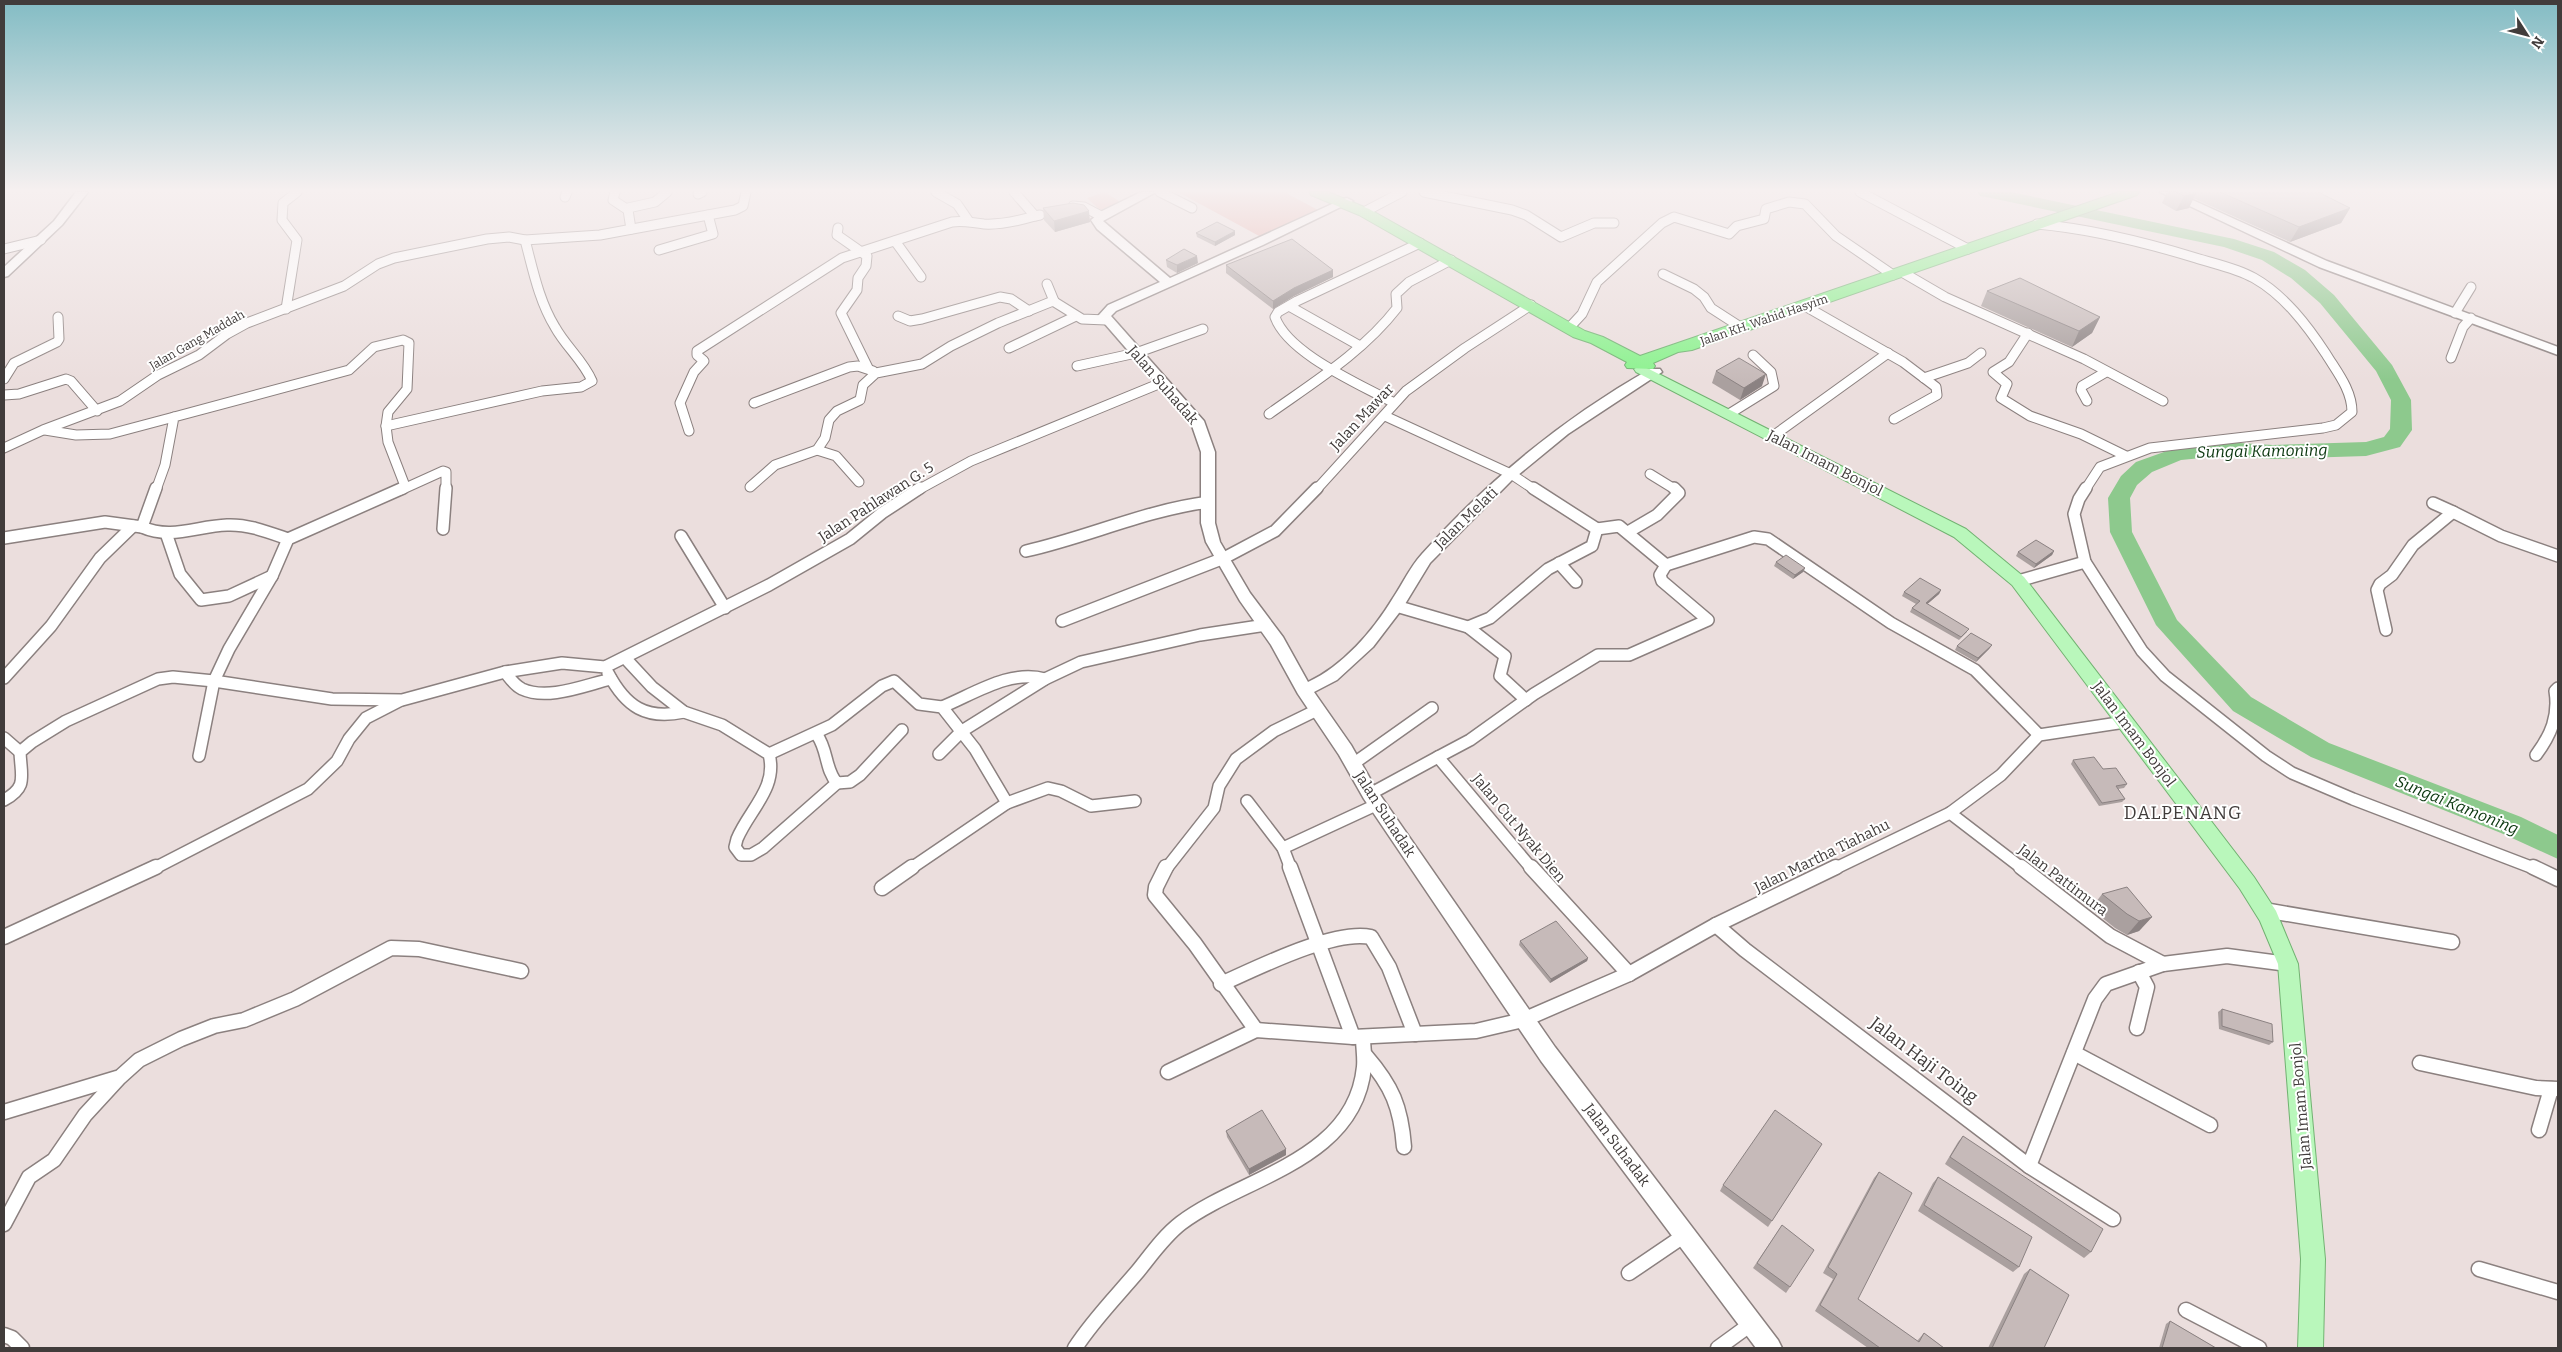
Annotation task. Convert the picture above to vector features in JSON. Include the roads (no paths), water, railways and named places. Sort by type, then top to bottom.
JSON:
[{"type":"highway","points":[[1442,255],[1574,331],[1588,344],[1649,369]]},
{"type":"highway","name":"Jalan KH. Wahid Hasyim","points":[[1649,369],[1681,354],[1686,348],[1951,255]]},
{"type":"main road","name":"Jalan Imam Bonjol","points":[[1649,369],[1729,414],[1960,533],[2018,581],[2247,883],[2264,910],[2288,964],[2302,1108],[2313,1259],[2311,1348]]},
{"type":"street","points":[[4,273],[24,255]]},
{"type":"street","points":[[286,308],[293,255]]},
{"type":"street","name":"Jalan Gang Maddah","points":[[4,448],[43,430],[120,401],[158,375],[199,355],[227,334],[247,323],[344,286],[378,264],[408,255]]},
{"type":"street","points":[[386,426],[542,391],[582,386],[592,382],[584,366],[551,322],[529,255]]},
{"type":"street","points":[[689,431],[680,403],[694,372],[704,361],[697,354],[697,351],[842,258],[853,255]]},
{"type":"street","points":[[866,255],[866,266],[858,278],[857,290],[841,312],[852,338],[862,350],[872,370]]},
{"type":"street","points":[[905,255],[921,277]]},
{"type":"street","points":[[1135,255],[1168,283]]},
{"type":"street","points":[[1047,284],[1054,301],[1076,316],[1082,319],[1106,320],[1104,316],[1112,308],[1231,255]]},
{"type":"street","points":[[1394,403],[1332,369],[1298,346],[1278,327],[1275,317],[1278,312],[1289,306],[1395,255]]},
{"type":"street","points":[[1574,331],[1597,282],[1627,255]]},
{"type":"street","points":[[1867,255],[1897,274],[2084,359],[2163,401]]},
{"type":"street","points":[[2188,255],[2230,268],[2254,278],[2280,298],[2307,325],[2342,379],[2353,403],[2352,412],[2345,420],[2323,428],[2150,448],[2100,467],[2079,499],[2074,514],[2085,562],[2142,652],[2165,676],[2266,756],[2292,774],[2353,800],[2537,869],[2558,879]]},
{"type":"street","points":[[2302,255],[2455,313],[2557,348]]},
{"type":"street","points":[[1269,414],[1332,369],[1386,324],[1397,308],[1396,294],[1399,290],[1451,260]]},
{"type":"street","points":[[1663,274],[1694,289],[1704,296],[1711,308],[1742,328]]},
{"type":"street","points":[[2455,313],[2471,287]]},
{"type":"street","points":[[898,316],[910,321],[922,319],[1000,297],[1011,299],[1029,311]]},
{"type":"street","points":[[754,403],[849,367],[872,370],[922,364],[938,356],[951,346],[1054,301]]},
{"type":"street","points":[[1289,306],[1360,346]]},
{"type":"street","name":"Jalan Mawar","points":[[1062,620],[1224,558],[1267,535],[1290,518],[1385,416],[1394,403],[1433,370],[1531,306]]},
{"type":"street","points":[[1805,306],[1903,362],[1936,387],[1937,395],[1894,418]]},
{"type":"street","points":[[1009,348],[1076,316]]},
{"type":"street","points":[[4,379],[14,363],[57,342],[59,339],[58,317]]},
{"type":"street","points":[[2451,358],[2463,327],[2470,318]]},
{"type":"street","name":"Jalan Suhadak","points":[[1106,320],[1197,421],[1208,452],[1210,533],[1245,597],[1277,641],[1304,690],[1374,799],[1524,1020],[1750,1324],[1770,1348]]},
{"type":"street","points":[[1078,366],[1136,353],[1203,329]]},
{"type":"street","points":[[2028,333],[2009,362],[1993,372],[1995,376],[2007,384],[2001,398],[2030,416],[2081,434],[2126,456]]},
{"type":"street","points":[[43,430],[76,435],[110,434],[349,370],[364,353],[374,347],[403,340],[409,344],[407,388],[388,412],[386,426],[388,442],[405,486]]},
{"type":"street","points":[[1773,436],[1888,353]]},
{"type":"street","points":[[1924,378],[1968,363],[1980,353]]},
{"type":"street","points":[[1729,414],[1774,386],[1776,380],[1773,373],[1753,355]]},
{"type":"street","name":"Jalan Melati","points":[[1304,690],[1330,679],[1359,651],[1396,606],[1428,556],[1510,474],[1570,425],[1649,369]]},
{"type":"street","points":[[818,450],[825,438],[829,420],[837,411],[860,400],[863,385],[872,370]]},
{"type":"street","points":[[2087,401],[2081,390],[2082,386],[2106,372]]},
{"type":"street","points":[[4,395],[19,394],[66,379],[71,381],[97,411]]},
{"type":"street","name":"Jalan Pahlawan G. 5","points":[[615,663],[725,608],[850,538],[882,513],[922,487],[971,461],[1160,382]]},
{"type":"street","points":[[4,678],[51,626],[100,558],[138,527],[164,465],[174,416]]},
{"type":"street","points":[[1385,416],[1510,474],[1597,529],[1619,526],[1666,565]]},
{"type":"street","points":[[750,487],[775,465],[818,450],[836,456],[859,482]]},
{"type":"street","points":[[199,756],[214,681],[229,649],[272,576],[288,539],[437,471],[446,472],[443,529]]},
{"type":"street","points":[[1628,532],[1657,516],[1679,493],[1671,485],[1650,474]]},
{"type":"street","points":[[1026,551],[1057,544],[1176,506],[1209,502]]},
{"type":"street","points":[[2434,503],[2501,536],[2558,556]]},
{"type":"street","points":[[2386,630],[2377,590],[2380,584],[2392,575],[2414,545],[2453,512]]},
{"type":"street","points":[[4,538],[105,522],[166,533],[227,525],[254,528],[288,539]]},
{"type":"street","points":[[1468,627],[1497,613],[1548,569],[1592,546],[1595,542],[1597,529]]},
{"type":"street","points":[[166,533],[180,574],[201,600],[211,600],[231,594],[272,576]]},
{"type":"street","points":[[681,536],[725,608]]},
{"type":"street","points":[[1282,848],[1374,799],[1438,757],[1470,740],[1526,700],[1598,654],[1629,654],[1652,646],[1707,621],[1708,619],[1662,581],[1660,575],[1666,565],[1754,537],[1768,539],[1891,622],[1975,670],[2039,735],[2125,722]]},
{"type":"street","points":[[2018,581],[2085,562]]},
{"type":"street","points":[[1559,563],[1576,582]]},
{"type":"street","points":[[1396,606],[1468,627],[1503,654],[1506,659],[1499,673],[1500,676],[1526,700]]},
{"type":"street","points":[[939,754],[962,732],[1046,679],[1098,656],[1200,635],[1266,626]]},
{"type":"street","points":[[4,937],[155,868],[308,788],[337,761],[349,739],[366,718],[402,700],[505,672],[562,663],[615,663],[684,712],[722,725],[769,754],[773,767],[769,784],[736,838],[735,849],[744,856],[763,848],[837,783],[850,783],[858,778],[877,754],[902,730]]},
{"type":"street","points":[[615,663],[611,679],[624,698],[647,713],[664,716],[684,712]]},
{"type":"street","points":[[505,672],[519,688],[532,693],[547,693],[611,679]]},
{"type":"street","points":[[769,754],[817,735],[845,719],[882,686],[892,681],[902,686],[919,704],[942,707],[1013,677],[1031,675],[1046,679]]},
{"type":"street","points":[[20,752],[29,743],[63,724],[158,679],[173,677],[214,681],[235,686],[308,694],[332,699],[402,700]]},
{"type":"street","points":[[2536,755],[2552,734],[2557,714],[2555,691],[2558,688]]},
{"type":"street","points":[[942,707],[975,749],[1007,803]]},
{"type":"street","points":[[1353,764],[1432,708]]},
{"type":"street","points":[[1168,1072],[1256,1030],[1221,984],[1207,958],[1154,895],[1154,886],[1181,845],[1214,808],[1213,800],[1223,775],[1238,755],[1296,719],[1317,710]]},
{"type":"street","points":[[817,735],[828,750],[831,777],[837,783]]},
{"type":"street","name":"Jalan Martha Tiahahu","points":[[1256,1030],[1358,1037],[1476,1031],[1524,1020],[1630,974],[1716,925],[1950,813],[2001,775],[2039,735]]},
{"type":"street","points":[[4,738],[20,752],[22,786],[17,793],[4,800]]},
{"type":"street","name":"Jalan Cut Nyak Dien","points":[[1438,757],[1501,836],[1561,904],[1630,974]]},
{"type":"street","points":[[882,888],[1007,803],[1048,788],[1061,791],[1091,806],[1134,801]]},
{"type":"street","points":[[1247,801],[1282,848],[1319,944],[1366,1056],[1380,1073],[1397,1101],[1402,1117],[1404,1147]]},
{"type":"street","name":"Jalan Pattimura","points":[[1950,813],[2110,936],[2163,964]]},
{"type":"street","points":[[2264,910],[2452,942]]},
{"type":"street","name":"Jalan Haji Toing","points":[[1716,925],[1745,950],[1948,1102],[2029,1166],[2113,1219]]},
{"type":"street","points":[[1221,984],[1319,944],[1359,933],[1373,938],[1388,967],[1415,1034]]},
{"type":"street","points":[[4,1224],[29,1177],[54,1160],[85,1115],[119,1078],[139,1060],[181,1039],[214,1026],[244,1020],[295,1000],[391,948],[419,949],[521,971]]},
{"type":"street","points":[[2029,1166],[2095,999],[2106,984],[2163,964],[2227,956],[2288,964]]},
{"type":"street","points":[[2137,1028],[2146,987],[2139,972]]},
{"type":"street","points":[[2074,1053],[2210,1125]]},
{"type":"street","points":[[1075,1348],[1174,1229],[1220,1202],[1301,1160],[1335,1132],[1349,1114],[1358,1094],[1366,1056]]},
{"type":"street","points":[[2420,1064],[2536,1088],[2555,1089],[2540,1130]]},
{"type":"street","points":[[4,1112],[119,1078]]},
{"type":"street","points":[[1629,1274],[1685,1235]]},
{"type":"street","points":[[2479,1269],[2558,1292]]},
{"type":"street","points":[[2186,1310],[2259,1348]]},
{"type":"street","points":[[1718,1348],[1750,1324]]},
{"type":"street","points":[[4,1335],[12,1338],[22,1348]]},
{"type":"waterway","name":"Sungai Kamoning","points":[[2265,255],[2298,274],[2327,299],[2385,369],[2401,400],[2401,430],[2392,442],[2366,449],[2273,452],[2222,449],[2178,454],[2144,467],[2129,481],[2119,498],[2121,532],[2168,625],[2242,704],[2320,750],[2511,825],[2558,848]]},
{"type":"district","name":"DALPENANG","points":[[2183,813]]}]
